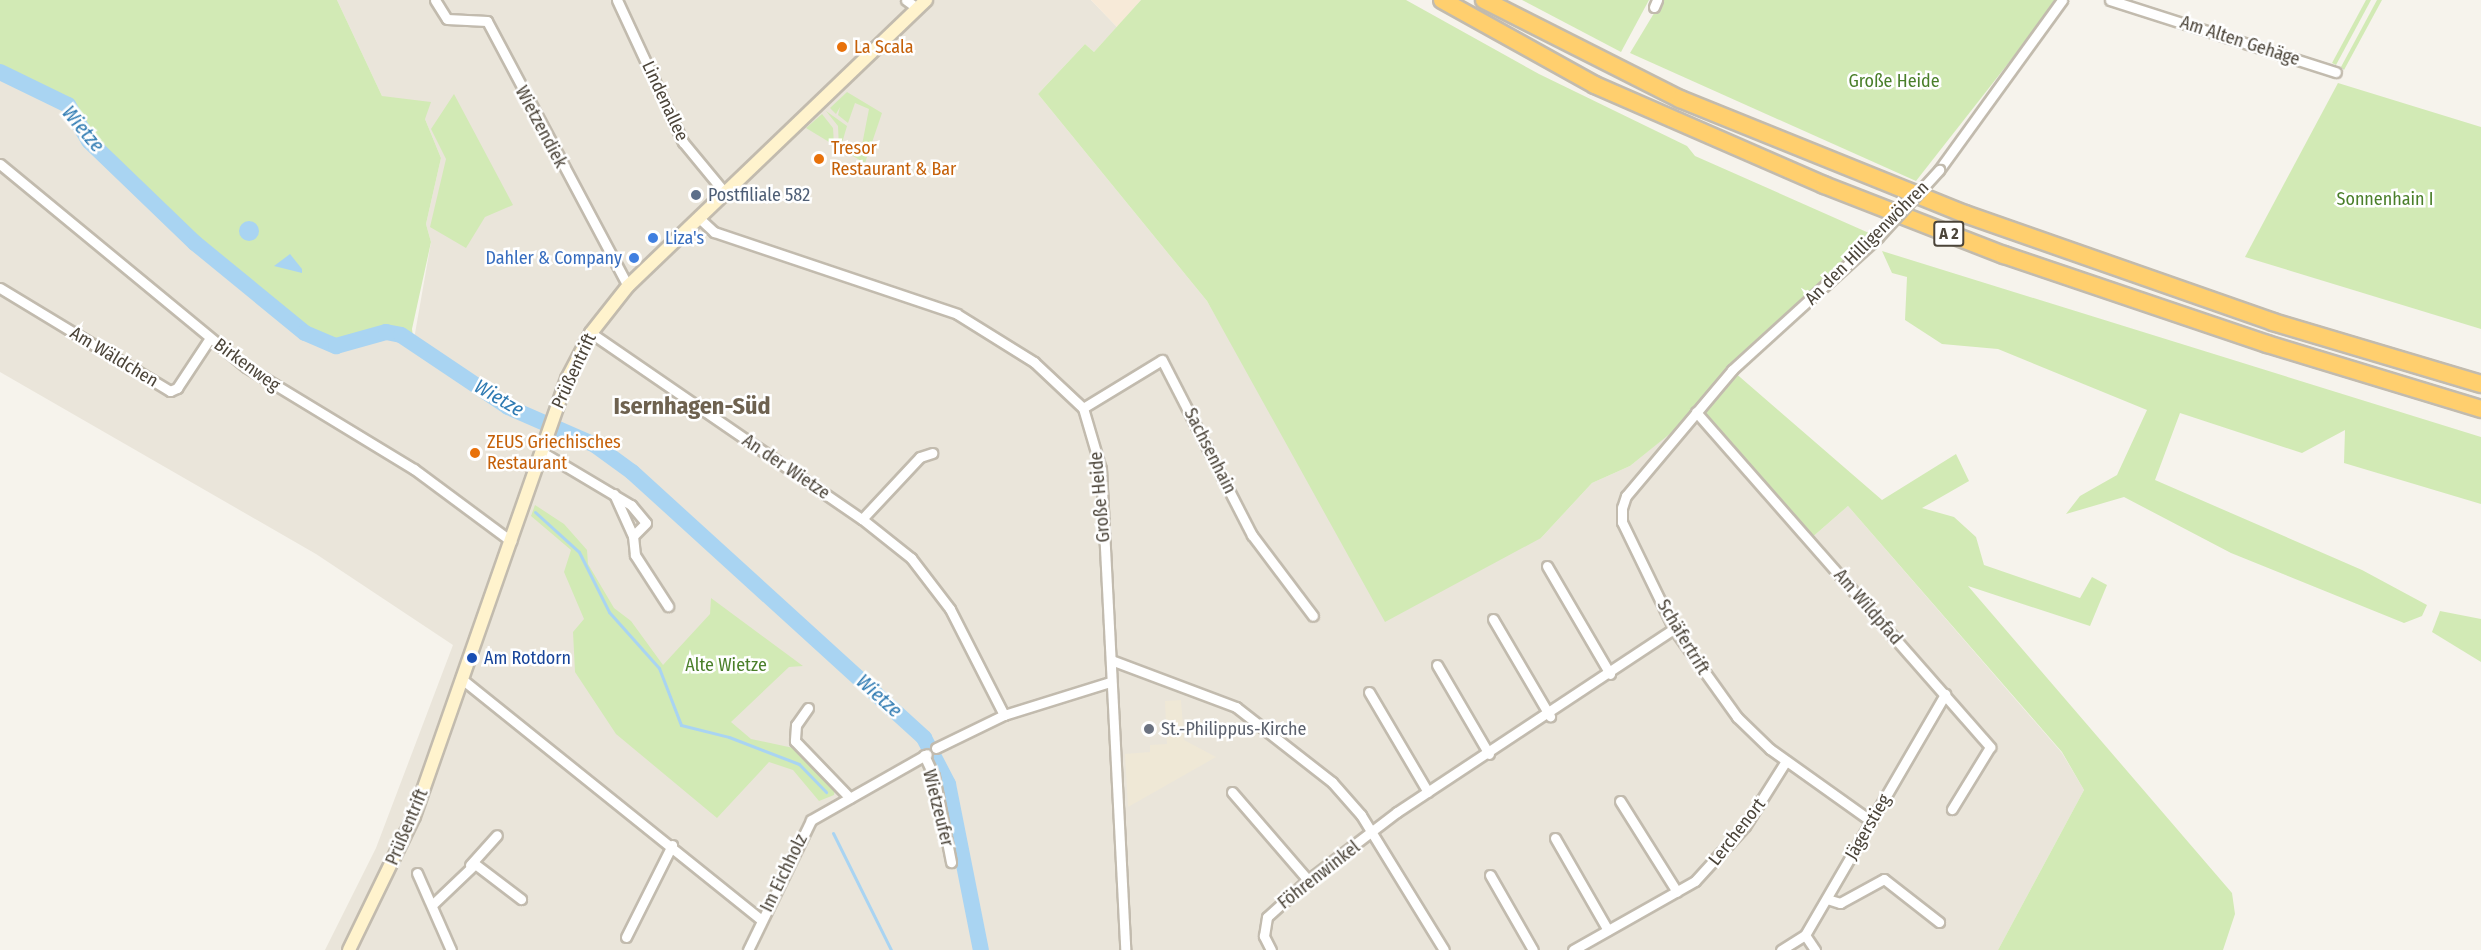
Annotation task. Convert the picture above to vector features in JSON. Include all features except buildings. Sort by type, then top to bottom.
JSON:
[{"type":"highway","name":"A 2","points":[[1442,0],[1595,85],[1824,186],[2267,344],[2481,409]]},
{"type":"highway","name":"A 2","points":[[1484,0],[1680,99],[1945,207],[2273,322],[2481,384]]},
{"type":"main road","name":"Prüßentrift","points":[[349,950],[414,816],[550,427],[591,333],[628,286],[922,4]]},
{"type":"street","name":"Wietzendiek","points":[[435,0],[447,19],[486,21],[628,286]]},
{"type":"street","name":"Lindenallee","points":[[617,0],[683,142],[725,193]]},
{"type":"street","points":[[906,0],[922,4]]},
{"type":"street","name":"An den Hilligenwöhren","points":[[1696,412],[1732,370],[1878,237],[1939,170],[2062,0]]},
{"type":"street","name":"Am Alten Gehäge","points":[[2110,0],[2336,72]]},
{"type":"street","name":"Birkenweg","points":[[0,164],[210,338],[272,385],[418,472],[511,540]]},
{"type":"street","points":[[699,218],[714,232],[957,314],[1034,362],[1083,408]]},
{"type":"street","name":"Am Wäldchen","points":[[0,288],[170,391],[177,388],[210,338]]},
{"type":"street","name":"An der Wietze","points":[[591,333],[862,519],[910,558],[937,591],[1004,715]]},
{"type":"street","name":"Sachsenhain","points":[[1083,408],[1162,360],[1252,535],[1313,616]]},
{"type":"street","name":"Große Heide","points":[[1083,408],[1101,469],[1125,950]]},
{"type":"street","name":"Schäfertrift","points":[[1696,412],[1626,496],[1622,508],[1622,522],[1674,629],[1737,717],[1786,761],[1871,820]]},
{"type":"street","name":"Am Wildpfad","points":[[1696,412],[1990,747],[1952,808]]},
{"type":"street","points":[[542,452],[612,492],[646,522],[633,536]]},
{"type":"street","points":[[862,519],[920,457],[932,453]]},
{"type":"street","points":[[612,492],[633,536],[635,555],[668,606]]},
{"type":"street","points":[[1546,566],[1610,674]]},
{"type":"street","points":[[1493,619],[1550,716]]},
{"type":"street","name":"Föhrenwinkel","points":[[1271,950],[1264,936],[1267,917],[1308,880],[1428,792],[1550,716],[1674,629]]},
{"type":"street","points":[[1111,660],[1211,694],[1262,722],[1332,782],[1372,835],[1444,950]]},
{"type":"street","points":[[1437,665],[1489,754]]},
{"type":"street","points":[[463,680],[672,845],[762,920]]},
{"type":"street","name":"Im Eichholz","points":[[748,950],[811,820],[929,752],[1004,715],[1110,682]]},
{"type":"street","points":[[1369,692],[1428,792]]},
{"type":"street","name":"Jägerstieg","points":[[1781,950],[1805,935],[1945,694]]},
{"type":"street","points":[[808,708],[796,725],[795,741],[850,798]]},
{"type":"street","name":"Wietzeufer","points":[[929,752],[951,862]]},
{"type":"street","name":"Lerchenort","points":[[1573,950],[1677,892],[1727,848],[1786,761]]},
{"type":"street","points":[[1232,792],[1308,880]]},
{"type":"street","points":[[1620,801],[1677,892]]},
{"type":"street","points":[[432,905],[497,836]]},
{"type":"street","points":[[1555,838],[1608,930]]},
{"type":"street","points":[[626,937],[672,845]]},
{"type":"street","points":[[470,866],[485,868],[521,899]]},
{"type":"street","points":[[417,873],[451,950]]},
{"type":"street","points":[[1490,875],[1533,950]]},
{"type":"street","points":[[1827,899],[1840,903],[1884,879],[1939,922]]},
{"type":"street","points":[[1805,935],[1815,950]]},
{"type":"shaded area","points":[[337,0],[1091,0],[1117,27],[1094,52],[1085,44],[1038,94],[1207,301],[1292,449],[1541,538],[1592,483],[1630,466],[1696,412],[1809,540],[1848,506],[2062,753],[2084,790],[1998,950],[325,950],[376,848],[453,645],[316,554],[0,372],[0,77],[62,109],[86,143],[194,245],[303,334],[335,349],[386,335],[413,345],[431,242],[426,224],[441,158],[425,119],[382,96]]},
{"type":"shaded area","points":[[1091,0],[1141,0],[1117,27]]},
{"type":"shaded area","points":[[1181,700],[1184,740],[1216,757],[1128,807],[1125,754],[1150,752],[1150,745],[1167,744],[1165,701]]},
{"type":"green space","points":[[0,0],[337,0],[382,96],[431,102],[425,119],[441,158],[426,224],[431,242],[412,329],[414,345],[386,335],[335,349],[303,334],[194,245],[86,143],[67,113],[0,77]]},
{"type":"green space","points":[[1141,0],[1406,0],[1539,74],[1687,146],[1695,156],[1878,237],[1733,371],[1882,500],[1956,454],[1969,481],[1922,508],[1954,517],[1976,537],[1984,565],[2080,598],[2092,577],[2107,585],[2090,626],[1968,586],[2232,893],[2235,914],[2223,950],[1998,950],[2084,790],[2062,752],[1848,506],[1809,540],[1697,412],[1630,466],[1592,483],[1541,538],[1385,622],[1207,301],[1038,94],[1085,44],[1094,52]]},
{"type":"green space","points":[[1522,0],[1649,0],[1621,52]]},
{"type":"green space","name":"Große Heide","points":[[1662,0],[2058,0],[1916,181],[1630,53]]},
{"type":"green space","points":[[2366,0],[2371,0],[2336,65],[2332,63]]},
{"type":"green space","points":[[2377,0],[2382,0],[2344,70],[2341,67]]},
{"type":"green space","name":"Sonnenhain I","points":[[2338,83],[2481,127],[2481,329],[2245,257]]},
{"type":"green space","points":[[847,92],[882,113],[865,163],[839,148],[838,126],[826,111],[847,126],[842,143],[861,150],[869,109],[855,103],[848,123],[838,115],[840,107],[836,114],[830,108]]},
{"type":"green space","points":[[454,94],[513,205],[485,217],[466,248],[430,227],[446,159],[431,129]]},
{"type":"green space","points":[[822,114],[833,128],[834,145],[806,128]]},
{"type":"green space","points":[[1882,251],[2481,437],[2481,504],[2344,463],[2345,430],[2302,453],[2180,413],[2155,480],[2362,570],[2427,605],[2422,616],[2404,623],[2231,553],[2124,497],[2066,514],[2080,496],[2117,475],[2147,410],[1998,349],[1942,344],[1905,320],[1907,277],[1892,273]]},
{"type":"green space","points":[[535,505],[564,524],[587,550],[588,564],[614,608],[631,621],[663,665],[710,614],[711,598],[803,666],[789,667],[731,722],[751,739],[798,749],[835,789],[834,795],[819,801],[793,770],[769,762],[717,818],[616,734],[575,672],[573,632],[584,619],[564,572],[571,550],[531,516]]},
{"type":"green space","points":[[2440,611],[2481,619],[2481,662],[2432,632]]},
{"type":"water","points":[[249,221],[256,224],[259,231],[256,238],[249,241],[242,238],[239,231],[242,224]]},
{"type":"water","points":[[290,254],[302,269],[302,273],[274,266]]},
{"type":"waterway","name":"Wietze","points":[[0,72],[68,105],[89,141],[195,243],[305,333],[336,346],[386,332],[401,335],[508,407],[595,445],[632,472],[924,738],[948,784],[981,950]]},
{"type":"waterway","name":"Alte Wietze","points":[[535,512],[579,552],[609,612],[659,668],[681,725],[729,737],[799,764],[826,792]]},
{"type":"waterway","name":"Alte Wietze","points":[[833,833],[891,950]]},
{"type":"place","name":"La Scala","points":[[842,47]]},
{"type":"place","name":"Tresor Restaurant & Bar","points":[[819,159]]},
{"type":"place","name":"Postfiliale 582","points":[[696,195]]},
{"type":"place","name":"Liza's","points":[[653,238]]},
{"type":"place","name":"Dahler & Company","points":[[634,258]]},
{"type":"place","name":"ZEUS Griechisches Restaurant","points":[[475,453]]},
{"type":"place","name":"Am Rotdorn","points":[[472,658]]},
{"type":"place","name":"St.-Philippus-Kirche","points":[[1149,729]]},
{"type":"district","name":"Isernhagen-Süd","points":[[692,407]]}]
